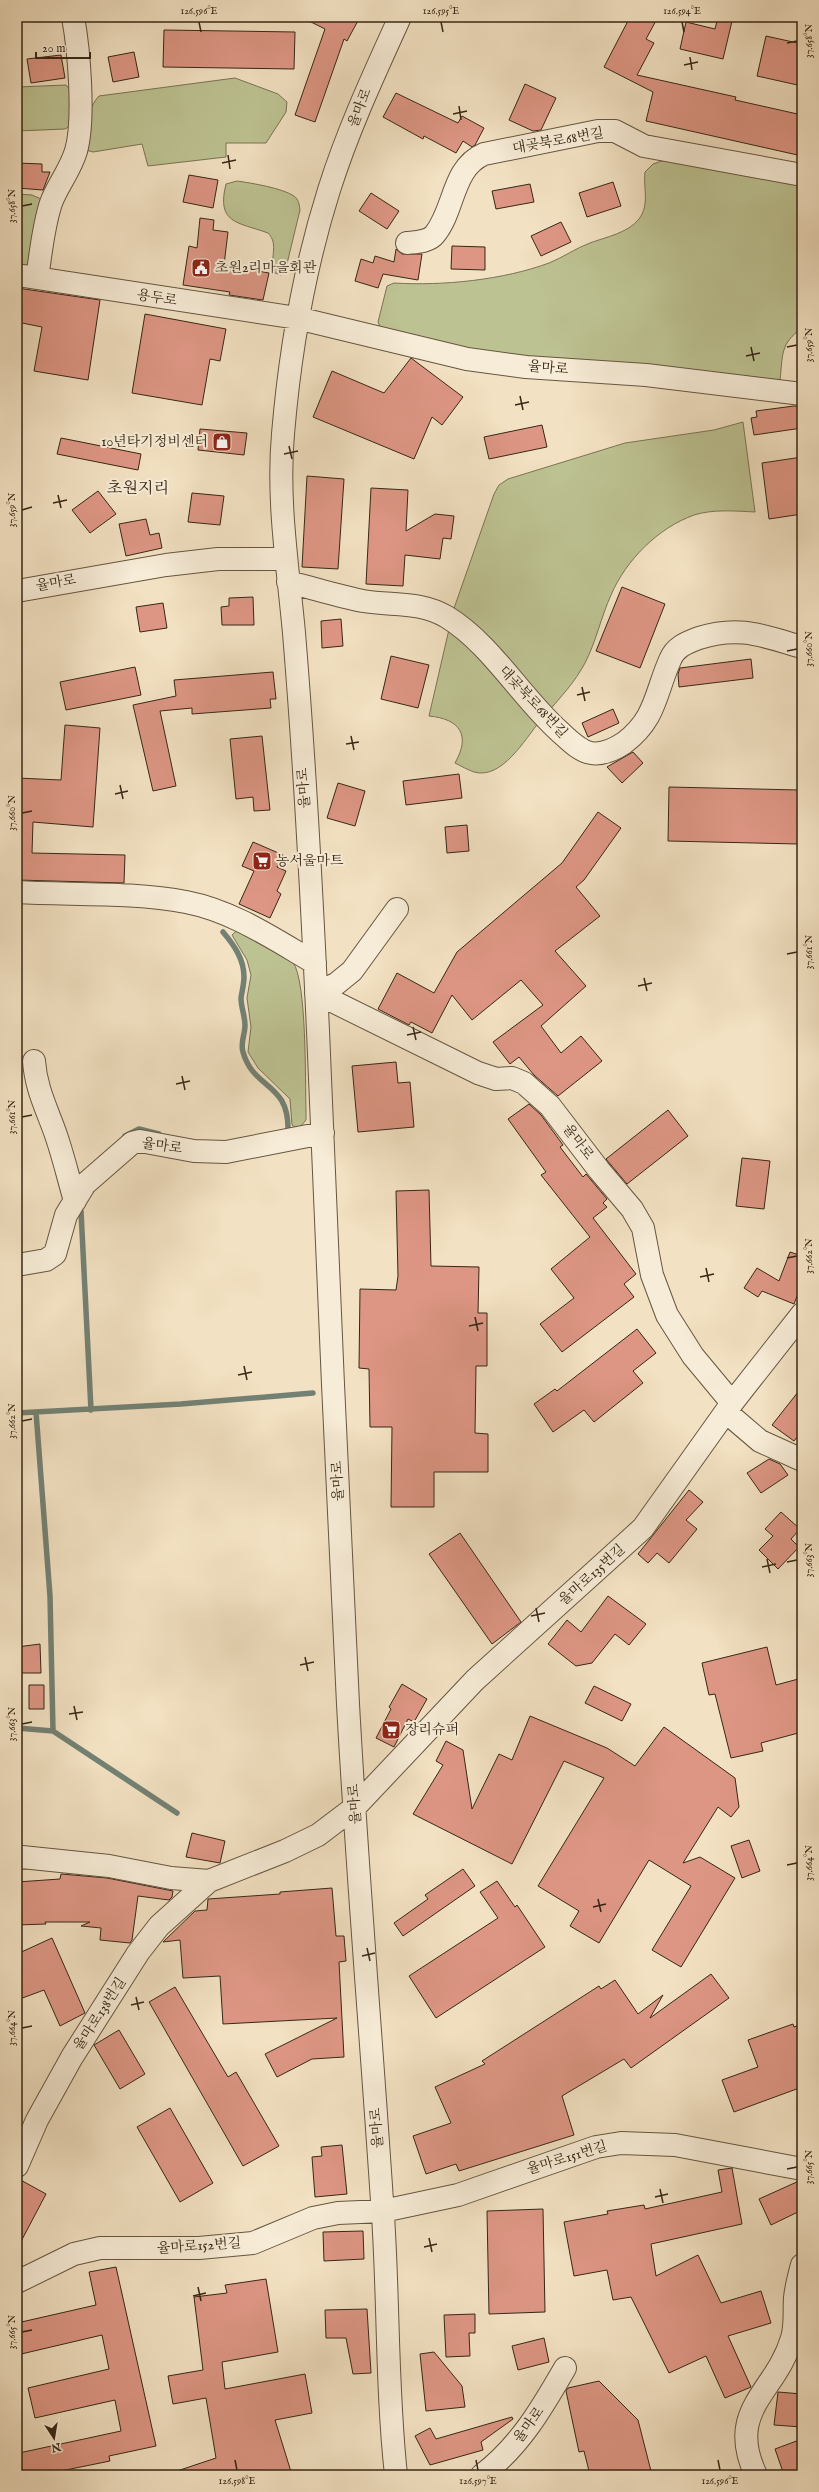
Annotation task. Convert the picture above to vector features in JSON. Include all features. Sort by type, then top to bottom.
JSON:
[{"type":"street","points":[[27,277],[52,201],[67,176],[77,144],[79,101],[73,17]]},
{"type":"street","name":"율마로","points":[[396,2475],[390,2419],[383,2211],[348,1702],[315,963],[294,638],[285,559],[281,471],[282,437],[298,318],[307,270],[331,184],[369,85],[400,17]]},
{"type":"street","name":"대곶북로68번길","points":[[407,243],[422,242],[435,235],[464,169],[472,159],[484,154],[598,131],[615,132],[644,146],[802,175]]},
{"type":"street","name":"용두로","points":[[27,277],[298,318]]},
{"type":"street","name":"율마로","points":[[298,318],[467,359],[526,367],[646,376],[802,394]]},
{"type":"street","name":"율마로","points":[[17,591],[196,561],[218,559],[285,559]]},
{"type":"street","name":"대곶북로68번길","points":[[288,582],[362,600],[411,604],[431,608],[448,618],[471,636],[541,714],[569,740],[591,753],[604,752],[616,748],[642,726],[657,700],[671,657],[681,645],[713,634],[739,631],[765,636],[802,647]]},
{"type":"street","points":[[17,892],[152,898],[187,902],[255,928],[315,963]]},
{"type":"street","points":[[316,993],[336,984],[352,971],[397,909]]},
{"type":"street","name":"율마로","points":[[316,993],[478,1072],[496,1078],[512,1078],[524,1084],[550,1106],[636,1216],[643,1228],[652,1275],[668,1315],[693,1356],[729,1407]]},
{"type":"street","points":[[34,1061],[35,1080],[40,1098],[57,1139],[75,1201]]},
{"type":"street","name":"율마로","points":[[17,1265],[46,1260],[55,1254],[66,1215],[86,1184],[132,1143],[140,1141],[194,1151],[226,1152],[322,1133]]},
{"type":"street","name":"율마로135번길","points":[[355,1807],[475,1680],[643,1528],[729,1407],[802,1314]]},
{"type":"street","points":[[729,1407],[760,1440],[799,1462]]},
{"type":"street","name":"율마로138번길","points":[[17,2166],[37,2120],[72,2057],[138,1953],[159,1926],[209,1881],[285,1851],[318,1835],[355,1807]]},
{"type":"street","name":"율마로138번길","points":[[17,1858],[22,1857],[109,1866],[171,1878],[209,1881]]},
{"type":"street","name":"율마로151번길","points":[[383,2211],[458,2195],[596,2147],[621,2143],[675,2145],[802,2168]]},
{"type":"street","name":"율마로152번길","points":[[17,2282],[74,2254],[100,2248],[200,2248],[253,2243],[283,2232],[313,2218],[338,2213],[383,2211]]},
{"type":"street","points":[[756,2475],[746,2450],[746,2428],[751,2413],[792,2338],[795,2297],[802,2265]]},
{"type":"street","name":"율마로","points":[[482,2475],[498,2463],[520,2440],[538,2415],[565,2368]]},
{"type":"green space","points":[[235,78],[278,94],[287,102],[286,112],[266,143],[226,143],[226,157],[148,166],[142,144],[93,152],[86,150],[85,129],[89,114],[99,96]]},
{"type":"green space","points":[[66,85],[72,92],[74,124],[65,129],[17,131],[17,87]]},
{"type":"green space","points":[[668,159],[802,180],[802,328],[786,345],[782,356],[780,380],[480,354],[381,329],[378,322],[387,286],[394,283],[432,284],[493,278],[512,274],[549,263],[585,245],[629,228],[639,219],[644,208],[645,172],[653,164]]},
{"type":"green space","points":[[237,181],[266,186],[289,193],[298,201],[300,210],[285,272],[281,275],[275,273],[273,268],[274,248],[273,242],[268,233],[239,223],[227,214],[224,207],[226,184]]},
{"type":"green space","points":[[17,194],[32,195],[41,199],[29,267],[17,268]]},
{"type":"green space","points":[[743,422],[755,512],[716,511],[694,515],[668,528],[645,547],[634,558],[617,582],[607,603],[589,655],[577,677],[546,714],[452,614],[494,494],[499,485],[508,479],[625,443],[714,430]]},
{"type":"green space","points":[[450,625],[540,721],[512,756],[494,770],[484,773],[474,772],[455,763],[460,753],[462,744],[460,730],[448,721],[429,716]]},
{"type":"green space","points":[[236,931],[293,962],[298,973],[303,1010],[306,1078],[306,1120],[300,1127],[295,1127],[292,1125],[290,1099],[258,1068],[248,1052],[251,1027],[247,998],[251,975],[247,960],[232,935]]},
{"type":"building","points":[[301,17],[360,17],[347,41],[344,39],[315,122],[295,115],[325,29]]},
{"type":"building","points":[[630,17],[658,17],[646,39],[654,43],[637,75],[736,97],[735,100],[802,115],[802,156],[646,121],[653,92],[604,67]]},
{"type":"building","points":[[718,17],[733,17],[723,59],[680,49],[686,22],[715,29]]},
{"type":"building","points":[[164,30],[295,32],[294,69],[163,67]]},
{"type":"building","points":[[766,36],[802,44],[802,86],[757,76]]},
{"type":"building","points":[[134,52],[139,77],[113,82],[108,57]]},
{"type":"building","points":[[61,55],[65,78],[31,83],[27,59]]},
{"type":"building","points":[[525,84],[556,98],[541,130],[533,131],[509,120]]},
{"type":"building","points":[[396,93],[458,123],[462,116],[484,128],[475,145],[472,147],[463,141],[456,153],[424,136],[423,139],[383,117]]},
{"type":"building","points":[[17,163],[42,164],[42,172],[50,172],[43,190],[17,188]]},
{"type":"building","points":[[189,175],[218,180],[213,208],[183,202]]},
{"type":"building","points":[[613,182],[621,206],[587,217],[579,193]]},
{"type":"building","points":[[530,184],[534,202],[496,209],[492,191]]},
{"type":"building","points":[[371,193],[399,211],[387,229],[359,211]]},
{"type":"building","points":[[200,218],[214,220],[213,230],[228,232],[224,265],[269,273],[263,300],[229,295],[230,292],[183,285],[189,246],[197,248]]},
{"type":"building","points":[[561,222],[571,242],[541,256],[531,236]]},
{"type":"building","points":[[452,246],[485,247],[485,270],[451,269]]},
{"type":"building","points":[[396,249],[402,254],[422,254],[418,280],[383,274],[378,288],[355,281],[361,259],[373,263],[375,256],[394,262]]},
{"type":"building","points":[[17,288],[100,300],[88,380],[34,371],[42,327],[17,322]]},
{"type":"building","points":[[145,314],[226,329],[220,361],[210,359],[202,405],[132,393]]},
{"type":"building","points":[[411,358],[463,397],[442,425],[432,417],[414,459],[313,417],[332,371],[384,393]]},
{"type":"building","points":[[802,406],[802,428],[754,435],[751,418],[757,417],[756,411]]},
{"type":"building","points":[[542,425],[547,447],[489,459],[484,437]]},
{"type":"building","name":"10년타기정비센터","points":[[200,429],[247,433],[244,455],[198,450]]},
{"type":"building","points":[[61,438],[141,454],[138,470],[57,454]]},
{"type":"building","points":[[802,457],[802,514],[769,519],[762,463]]},
{"type":"building","points":[[307,476],[344,479],[338,569],[302,567]]},
{"type":"building","points":[[371,488],[408,490],[406,531],[435,514],[454,516],[451,539],[443,538],[440,559],[405,555],[403,586],[366,584]]},
{"type":"building","points":[[98,491],[116,514],[90,533],[72,510]]},
{"type":"building","points":[[192,493],[224,496],[220,525],[188,522]]},
{"type":"building","points":[[146,519],[150,535],[159,533],[162,548],[126,556],[119,524]]},
{"type":"building","points":[[622,587],[665,604],[640,668],[596,651]]},
{"type":"building","points":[[253,597],[254,625],[222,625],[221,607],[229,606],[229,598]]},
{"type":"building","points":[[163,603],[167,628],[140,632],[136,607]]},
{"type":"building","points":[[341,619],[343,646],[322,648],[321,621]]},
{"type":"building","points":[[391,656],[429,665],[418,708],[381,699]]},
{"type":"building","points":[[751,659],[753,678],[679,687],[678,674],[680,668]]},
{"type":"building","points":[[135,667],[141,695],[66,710],[60,682]]},
{"type":"building","points":[[273,672],[276,699],[270,699],[271,708],[192,714],[192,708],[160,711],[176,786],[153,791],[133,705],[176,696],[174,680]]},
{"type":"building","points":[[613,709],[619,723],[588,737],[582,723]]},
{"type":"building","points":[[65,725],[100,728],[93,827],[33,822],[32,853],[125,855],[124,883],[17,880],[17,778],[61,780]]},
{"type":"building","points":[[262,736],[270,810],[254,811],[253,797],[236,799],[230,739]]},
{"type":"building","points":[[633,752],[643,763],[622,783],[607,767]]},
{"type":"building","points":[[459,774],[462,798],[406,805],[403,781]]},
{"type":"building","points":[[338,783],[365,791],[355,826],[327,818]]},
{"type":"building","points":[[669,787],[799,790],[798,844],[668,841]]},
{"type":"building","points":[[598,812],[621,828],[584,880],[576,887],[600,916],[555,951],[586,986],[541,1026],[561,1053],[581,1036],[602,1061],[558,1096],[534,1075],[519,1057],[510,1064],[493,1042],[543,1005],[521,980],[472,1020],[452,995],[432,1033],[411,1022],[409,1025],[378,1009],[397,973],[434,993],[457,952],[562,863]]},
{"type":"building","points":[[467,825],[469,851],[447,853],[445,827]]},
{"type":"building","points":[[253,842],[283,855],[277,867],[286,871],[277,891],[281,894],[270,918],[239,904],[254,871],[242,866]]},
{"type":"building","points":[[396,1062],[398,1083],[410,1082],[414,1127],[358,1132],[352,1066]]},
{"type":"building","points":[[529,1104],[541,1115],[563,1145],[560,1147],[583,1177],[586,1174],[607,1199],[603,1203],[607,1207],[593,1218],[636,1274],[624,1284],[634,1297],[562,1352],[540,1324],[574,1298],[551,1269],[590,1237],[541,1175],[546,1172],[508,1119]]},
{"type":"building","points":[[668,1110],[688,1136],[627,1184],[606,1159]]},
{"type":"building","points":[[742,1158],[770,1161],[764,1209],[736,1206]]},
{"type":"building","points":[[429,1190],[431,1266],[479,1267],[478,1313],[487,1313],[487,1366],[476,1366],[475,1433],[488,1434],[488,1472],[434,1472],[434,1507],[391,1507],[392,1427],[370,1427],[369,1369],[359,1368],[360,1289],[396,1290],[398,1276],[396,1191]]},
{"type":"building","points":[[790,1252],[802,1256],[802,1292],[799,1291],[794,1304],[762,1291],[758,1297],[744,1288],[757,1268],[779,1281]]},
{"type":"building","points":[[637,1329],[656,1353],[633,1371],[643,1383],[594,1422],[584,1410],[553,1432],[534,1404],[555,1389],[557,1391]]},
{"type":"building","points":[[802,1387],[802,1431],[794,1441],[772,1425]]},
{"type":"building","points":[[769,1459],[780,1464],[788,1475],[761,1493],[747,1473]]},
{"type":"building","points":[[689,1490],[703,1502],[686,1520],[697,1529],[669,1563],[657,1553],[648,1563],[638,1554]]},
{"type":"building","points":[[781,1512],[800,1529],[791,1539],[799,1547],[778,1569],[759,1550],[773,1536],[765,1529]]},
{"type":"building","points":[[460,1533],[521,1622],[492,1644],[429,1554]]},
{"type":"building","points":[[608,1596],[646,1624],[629,1645],[615,1634],[592,1663],[576,1666],[548,1644],[567,1620],[581,1632]]},
{"type":"building","points":[[40,1644],[41,1673],[17,1673],[17,1647]]},
{"type":"building","points":[[767,1647],[776,1685],[802,1678],[802,1732],[761,1743],[763,1751],[731,1758],[715,1694],[709,1695],[702,1663]]},
{"type":"building","points":[[402,1684],[427,1699],[414,1722],[408,1719],[394,1747],[376,1738],[391,1709],[389,1707]]},
{"type":"building","points":[[29,1685],[44,1685],[44,1709],[29,1709]]},
{"type":"building","points":[[594,1686],[631,1704],[622,1721],[585,1703]]},
{"type":"building","points":[[530,1716],[607,1748],[635,1766],[664,1727],[735,1778],[739,1807],[731,1817],[718,1807],[683,1863],[700,1857],[735,1878],[681,1967],[652,1950],[691,1886],[649,1860],[599,1943],[570,1926],[579,1911],[538,1886],[604,1778],[564,1761],[512,1864],[413,1814],[443,1765],[436,1761],[446,1741],[463,1750],[472,1809],[499,1754],[512,1760]]},
{"type":"building","points":[[192,1833],[225,1841],[220,1863],[186,1857]]},
{"type":"building","points":[[749,1840],[760,1871],[742,1878],[731,1846]]},
{"type":"building","points":[[463,1869],[475,1886],[403,1936],[394,1923],[428,1899],[425,1895]]},
{"type":"building","points":[[61,1874],[107,1878],[173,1891],[172,1897],[169,1900],[138,1896],[132,1940],[130,1943],[100,1940],[101,1928],[81,1926],[90,1922],[45,1922],[46,1924],[17,1925],[17,1882],[60,1879]]},
{"type":"building","points":[[497,1881],[515,1907],[517,1905],[545,1947],[436,2018],[409,1976],[498,1918],[480,1892]]},
{"type":"building","points":[[332,1888],[336,1936],[344,1936],[346,1961],[339,1962],[344,2057],[312,2059],[277,2077],[265,2054],[337,2018],[223,2024],[220,1976],[183,1978],[180,1940],[163,1942],[195,1911],[207,1910],[208,1899],[280,1894],[280,1892]]},
{"type":"building","points":[[52,1938],[85,2013],[60,2026],[44,1990],[17,2000],[17,1954]]},
{"type":"building","points":[[711,1974],[729,1998],[631,2068],[624,2059],[562,2096],[574,2135],[459,2171],[456,2164],[426,2174],[413,2136],[451,2123],[435,2087],[485,2064],[482,2061],[599,1986],[601,1989],[615,1980],[638,2014],[663,1995],[650,2018]]},
{"type":"building","points":[[175,1987],[228,2077],[236,2072],[279,2146],[243,2166],[149,2002]]},
{"type":"building","points":[[793,2024],[794,2027],[802,2024],[802,2087],[734,2112],[722,2080],[758,2067],[748,2040]]},
{"type":"building","points":[[119,2030],[145,2074],[120,2089],[94,2045]]},
{"type":"building","points":[[170,2108],[213,2183],[180,2202],[137,2127]]},
{"type":"building","points":[[342,2145],[347,2194],[315,2197],[312,2157],[322,2156],[321,2147]]},
{"type":"building","points":[[732,2168],[742,2224],[651,2244],[656,2276],[698,2255],[721,2303],[761,2291],[771,2323],[728,2336],[751,2387],[725,2398],[706,2356],[669,2373],[631,2297],[613,2300],[607,2270],[574,2276],[564,2222],[608,2214],[607,2211],[644,2205],[645,2209],[722,2192],[718,2170]]},
{"type":"building","points":[[17,2178],[46,2194],[17,2249]]},
{"type":"building","points":[[802,2181],[802,2210],[771,2225],[759,2199]]},
{"type":"building","points":[[543,2209],[545,2312],[489,2314],[487,2211]]},
{"type":"building","points":[[363,2231],[364,2259],[324,2261],[323,2232]]},
{"type":"building","points":[[116,2267],[156,2446],[109,2456],[110,2461],[41,2475],[23,2475],[19,2453],[121,2431],[115,2400],[35,2418],[28,2388],[109,2369],[102,2335],[17,2355],[17,2323],[96,2305],[89,2272]]},
{"type":"building","points":[[266,2279],[278,2352],[222,2362],[225,2389],[305,2374],[312,2413],[275,2420],[292,2475],[174,2475],[174,2472],[216,2458],[206,2398],[173,2404],[168,2376],[203,2370],[194,2297],[227,2293],[225,2285]]},
{"type":"building","points":[[367,2309],[371,2373],[353,2374],[346,2338],[326,2338],[325,2310]]},
{"type":"building","points":[[475,2314],[475,2333],[469,2333],[470,2356],[446,2357],[444,2315]]},
{"type":"building","points":[[544,2338],[549,2362],[518,2370],[512,2346]]},
{"type":"building","points":[[434,2352],[462,2386],[465,2407],[426,2411],[420,2354]]},
{"type":"building","points":[[599,2381],[638,2420],[652,2475],[590,2475],[584,2451],[579,2452],[566,2391],[568,2388]]},
{"type":"building","points":[[778,2392],[802,2394],[802,2427],[774,2425]]},
{"type":"building","points":[[512,2417],[513,2419],[481,2442],[483,2450],[430,2465],[415,2436],[430,2428],[436,2439]]},
{"type":"building","points":[[802,2439],[802,2475],[784,2475],[775,2449]]},
{"type":"waterway","points":[[223,932],[238,953],[244,970],[244,982],[241,998],[245,1025],[242,1045],[243,1052],[248,1065],[255,1074],[278,1095],[283,1104],[287,1116],[288,1133],[285,1134]]},
{"type":"waterway","points":[[125,1136],[139,1129],[159,1134]]},
{"type":"waterway","points":[[81,1211],[91,1410]]},
{"type":"waterway","points":[[17,1413],[181,1404],[313,1393]]},
{"type":"waterway","points":[[17,1728],[53,1731],[50,1596],[36,1412]]},
{"type":"waterway","points":[[53,1731],[177,1813]]},
{"type":"place","name":"초원2리마을회관","points":[[201,268]]},
{"type":"place","name":"10년타기정비센터","points":[[222,442]]},
{"type":"place","name":"농서울마트","points":[[262,861]]},
{"type":"place","name":"장리슈퍼","points":[[391,1730]]},
{"type":"district","name":"초원지리","points":[[138,489]]}]
